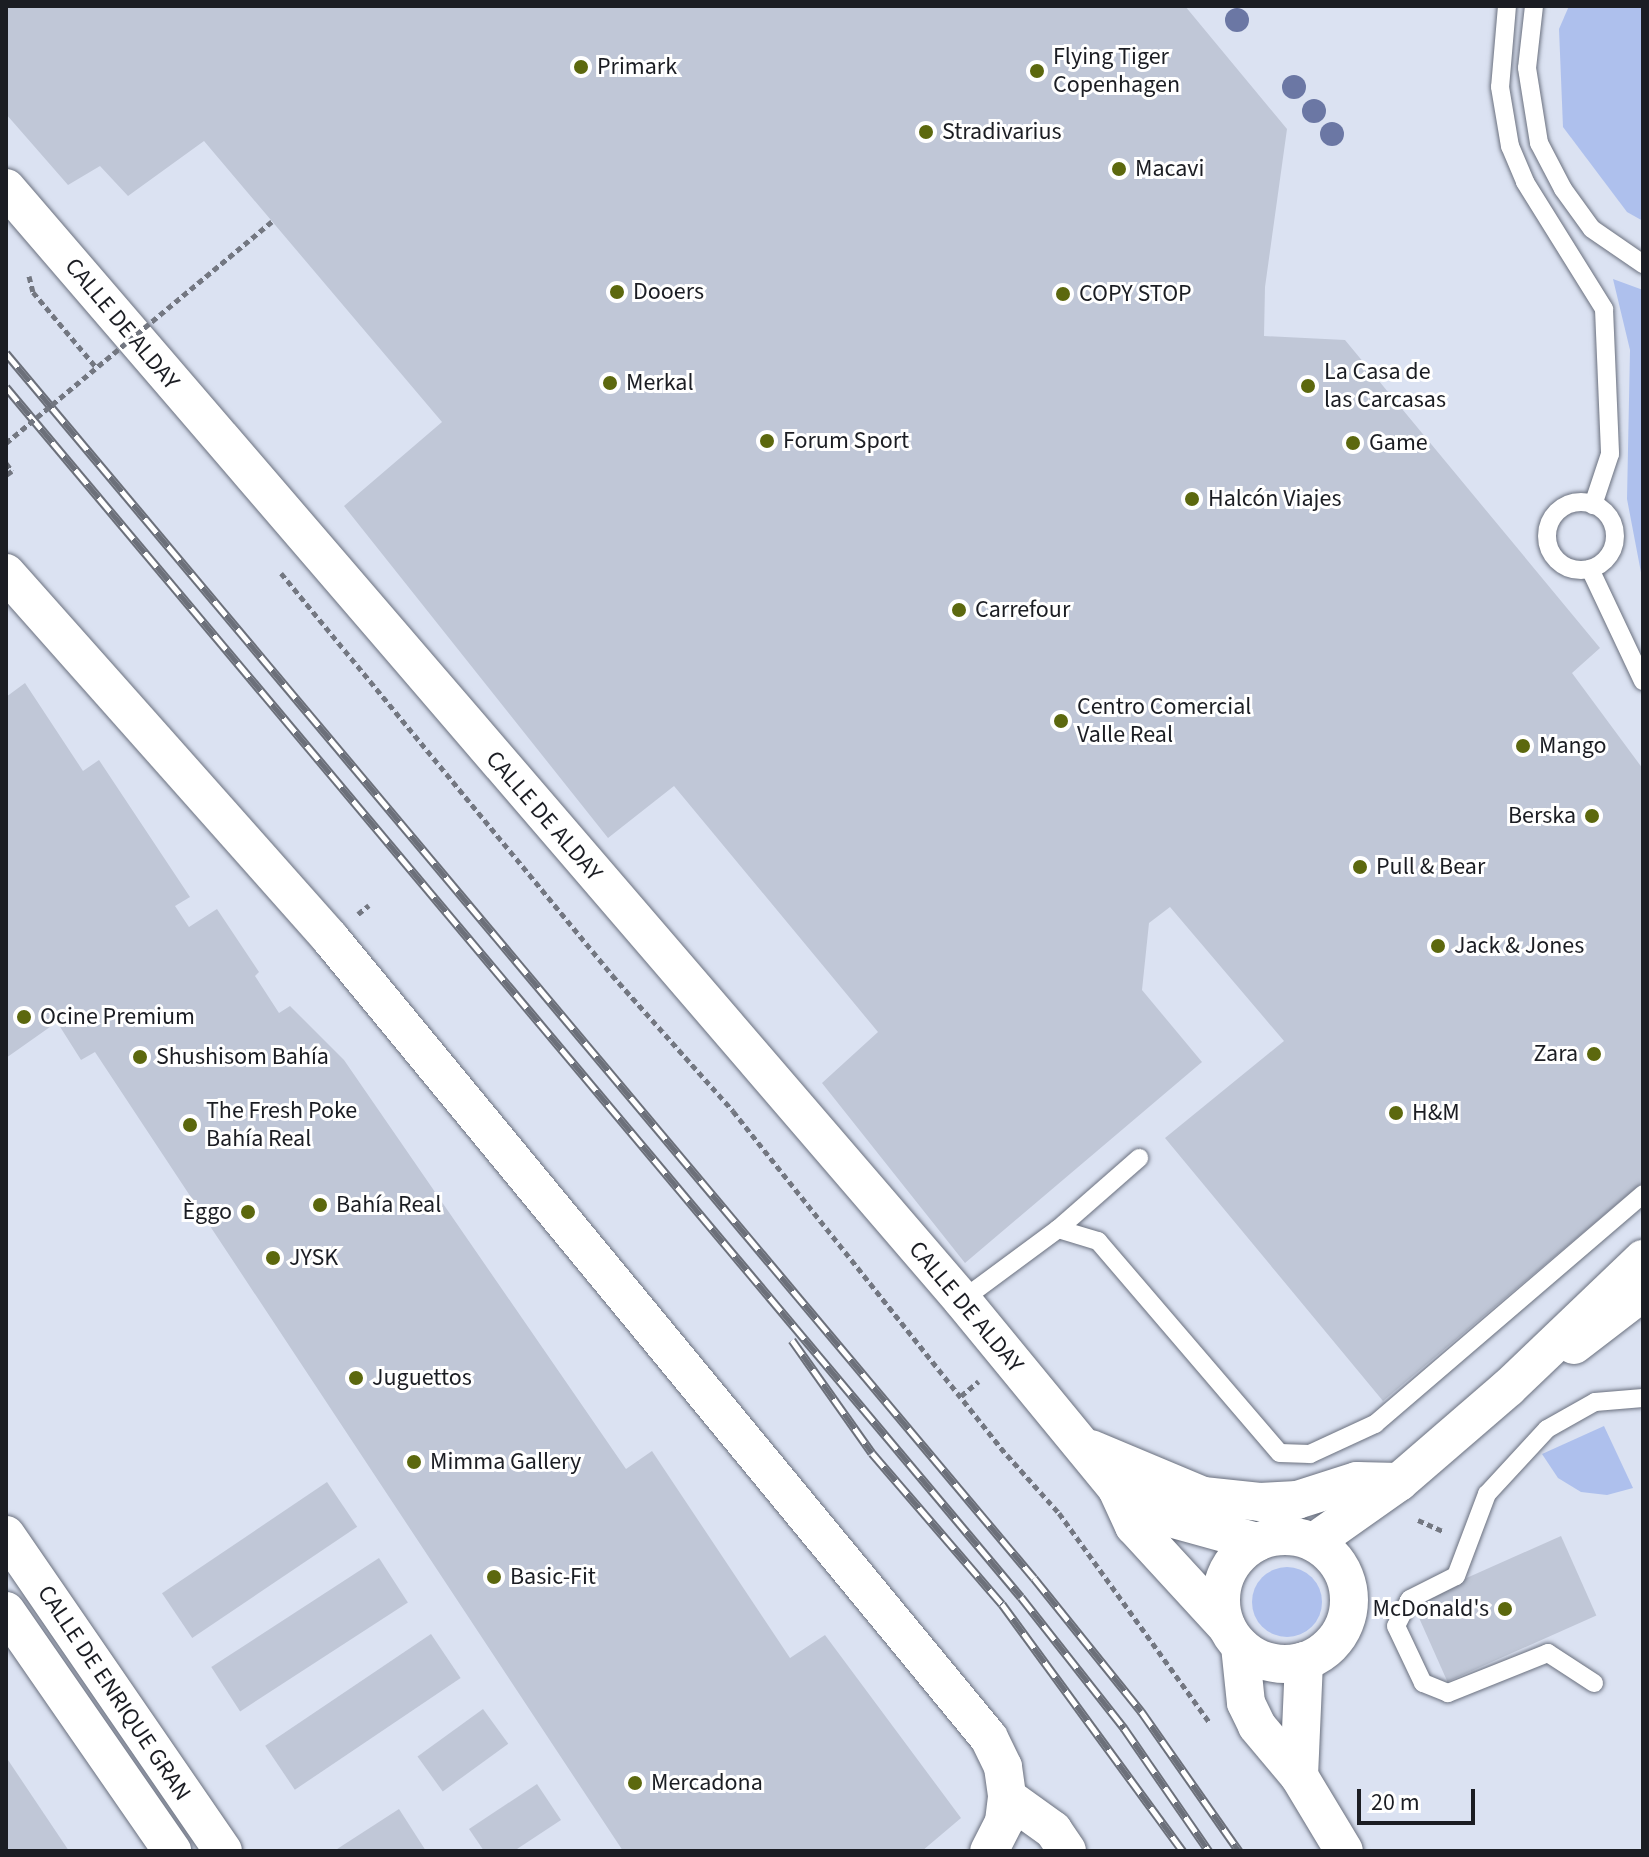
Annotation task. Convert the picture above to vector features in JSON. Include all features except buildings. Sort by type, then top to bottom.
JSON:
[{"type":"street","name":"CALLE DE ALDAY","points":[[6,188],[962,1300],[1117,1489],[1134,1526],[1233,1636]]},
{"type":"street","points":[[6,573],[330,938],[909,1637],[989,1738],[1003,1767],[1007,1797],[1004,1822],[989,1851]]},
{"type":"street","points":[[1314,1542],[1399,1482],[1508,1388],[1643,1259]]},
{"type":"street","points":[[1508,1388],[1618,1316],[1643,1292]]},
{"type":"street","name":"CALLE DE ALDAY","points":[[1081,1444],[1136,1472],[1203,1496],[1297,1500],[1357,1481],[1399,1482]]},
{"type":"street","points":[[1233,1636],[1270,1662],[1304,1661],[1339,1636],[1348,1616],[1344,1573],[1399,1482]]},
{"type":"street","name":"CALLE DE ALDAY","points":[[1117,1489],[1159,1515],[1257,1542]]},
{"type":"street","name":"CALLE DE ENRIQUE GRAN","points":[[6,1535],[223,1851]]},
{"type":"street","points":[[1344,1573],[1314,1542],[1276,1536],[1257,1542],[1229,1569],[1221,1607],[1233,1636],[1246,1703],[1265,1737],[1299,1776],[1344,1851]]},
{"type":"street","name":"CALLE DE ENRIQUE GRAN","points":[[6,1611],[172,1851]]},
{"type":"street","points":[[1299,1776],[1304,1661]]},
{"type":"street","points":[[1007,1797],[1053,1830],[1067,1851]]},
{"type":"lane","points":[[1507,6],[1500,87],[1510,146],[1525,182],[1597,292],[1606,318],[1610,454],[1593,505]]},
{"type":"lane","points":[[1534,6],[1527,68],[1539,143],[1592,229],[1643,264]]},
{"type":"lane","points":[[1593,505],[1609,518],[1615,539],[1606,559],[1590,569],[1564,566],[1547,538],[1560,509],[1593,505]]},
{"type":"lane","points":[[1590,569],[1643,681]]},
{"type":"lane","points":[[962,1300],[1058,1229],[1139,1158]]},
{"type":"lane","points":[[1058,1229],[1098,1241],[1280,1453],[1310,1454],[1375,1424],[1643,1194]]},
{"type":"lane","points":[[1594,1683],[1548,1653],[1448,1693],[1423,1683],[1396,1626],[1410,1599],[1456,1576],[1487,1494],[1547,1429],[1595,1402],[1643,1398]]},
{"type":"path","points":[[6,443],[272,221]]},
{"type":"path","points":[[21,266],[109,370]]},
{"type":"path","points":[[29,275],[33,292],[96,367]]},
{"type":"path","points":[[6,463],[12,471],[6,475]]},
{"type":"path","points":[[275,565],[612,975],[733,1111],[961,1396],[1059,1513],[1218,1735]]},
{"type":"path","points":[[961,1396],[980,1381]]},
{"type":"shaded area","points":[[1569,6],[1643,6],[1643,221],[1627,212],[1563,127],[1559,29]]},
{"type":"shaded area","points":[[1613,279],[1643,290],[1643,583],[1627,499],[1630,350]]},
{"type":"shaded area","points":[[1604,1426],[1633,1488],[1607,1495],[1581,1492],[1558,1478],[1542,1454]]},
{"type":"shaded area","points":[[1294,1567],[1316,1582],[1322,1602],[1320,1616],[1312,1627],[1301,1635],[1280,1637],[1262,1627],[1254,1616],[1252,1595],[1262,1577],[1273,1569]]},
{"type":"railway","points":[[6,353],[1034,1578],[1141,1711],[1239,1851]]},
{"type":"railway","points":[[6,387],[1021,1597],[1124,1728],[1209,1851]]},
{"type":"railway","points":[[792,1340],[872,1453],[1002,1604],[1183,1851]]},
{"type":"place","name":"Primark","points":[[581,67]]},
{"type":"place","name":"Flying Tiger Copenhagen","points":[[1037,71]]},
{"type":"place","name":"Stradivarius","points":[[926,132]]},
{"type":"place","name":"Macavi","points":[[1119,169]]},
{"type":"place","name":"Dooers","points":[[617,292]]},
{"type":"place","name":"COPY STOP","points":[[1063,294]]},
{"type":"place","name":"Merkal","points":[[610,383]]},
{"type":"place","name":"La Casa de las Carcasas","points":[[1308,386]]},
{"type":"place","name":"Forum Sport","points":[[767,441]]},
{"type":"place","name":"Game","points":[[1353,443]]},
{"type":"place","name":"Halcón Viajes","points":[[1192,499]]},
{"type":"place","name":"Carrefour","points":[[959,610]]},
{"type":"place","name":"Centro Comercial Valle Real","points":[[1061,721]]},
{"type":"place","name":"Mango","points":[[1523,746]]},
{"type":"place","name":"Berska","points":[[1592,816]]},
{"type":"place","name":"Pull & Bear","points":[[1360,867]]},
{"type":"place","name":"Jack & Jones","points":[[1438,946]]},
{"type":"place","name":"Ocine Premium","points":[[24,1017]]},
{"type":"place","name":"Zara","points":[[1594,1054]]},
{"type":"place","name":"Shushisom Bahía","points":[[140,1057]]},
{"type":"place","name":"H&M","points":[[1396,1113]]},
{"type":"place","name":"The Fresh Poke Bahía Real","points":[[190,1125]]},
{"type":"place","name":"Bahía Real","points":[[320,1205]]},
{"type":"place","name":"Èggo","points":[[248,1212]]},
{"type":"place","name":"JYSK","points":[[273,1258]]},
{"type":"place","name":"Juguettos","points":[[356,1378]]},
{"type":"place","name":"Mimma Gallery","points":[[414,1462]]},
{"type":"place","name":"Basic-Fit","points":[[494,1577]]},
{"type":"place","name":"McDonald's","points":[[1505,1609]]},
{"type":"place","name":"Mercadona","points":[[635,1783]]}]
